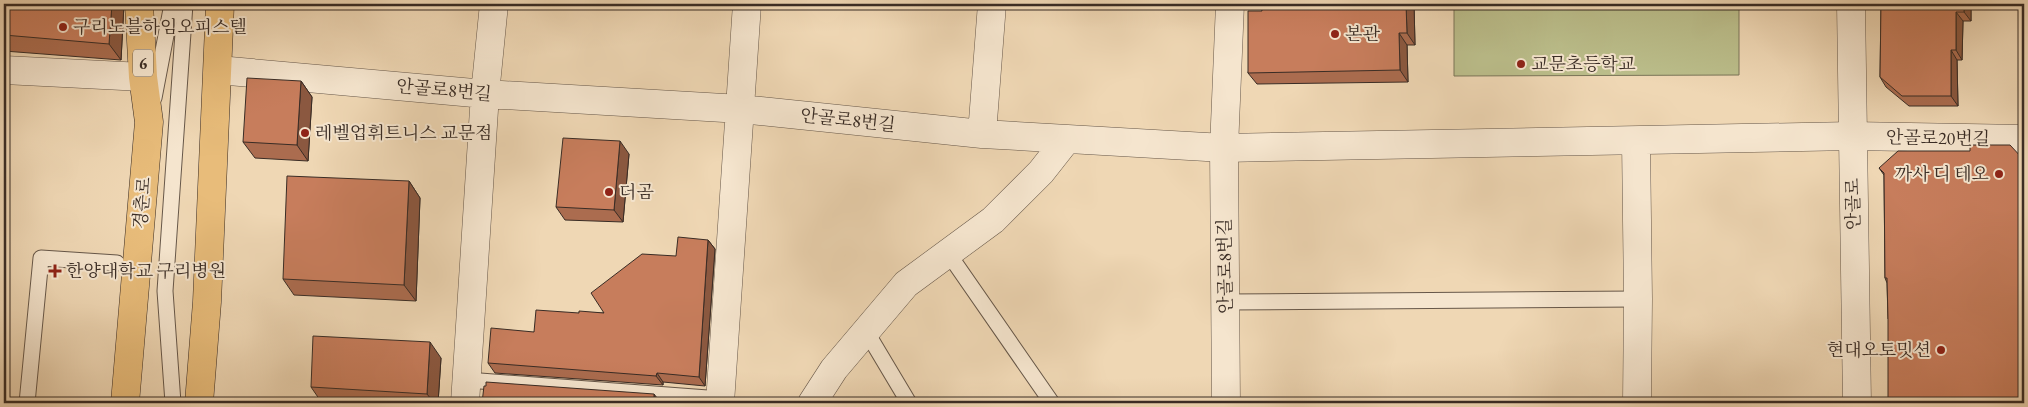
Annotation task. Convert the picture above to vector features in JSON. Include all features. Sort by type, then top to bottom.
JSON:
[{"type":"main road","name":"경춘로","points":[[125,403],[149,122],[143,77],[139,4]]},
{"type":"main road","points":[[199,403],[207,302],[220,4]]},
{"type":"street","points":[[466,392],[485,94],[494,4]]},
{"type":"street","points":[[721,401],[747,4]]},
{"type":"street","points":[[982,134],[992,4]]},
{"type":"street","points":[[1224,148],[1230,4]]},
{"type":"street","name":"안골로","points":[[1850,4],[1857,403]]},
{"type":"street","points":[[4,70],[143,77]]},
{"type":"street","name":"안골로8번길","points":[[218,70],[485,94],[741,109],[982,134],[1224,148],[1226,403]]},
{"type":"street","name":"안골로20번길","points":[[1224,148],[1852,136],[2024,139]]},
{"type":"street","points":[[812,403],[834,369],[906,284],[993,220],[1042,172],[1067,140]]},
{"type":"street","points":[[1636,141],[1637,403]]},
{"type":"lane","points":[[149,122],[172,4]]},
{"type":"lane","points":[[172,403],[165,292],[185,4]]},
{"type":"lane","points":[[948,253],[1052,403]]},
{"type":"lane","points":[[27,403],[40,258],[117,263]]},
{"type":"lane","points":[[1225,302],[1638,299]]},
{"type":"lane","points":[[866,331],[909,403]]},
{"type":"lane","points":[[466,392],[721,401]]},
{"type":"green space","points":[[1454,4],[1739,4],[1739,75],[1454,76]]},
{"type":"building","name":"구리노블하임오피스텔","points":[[4,4],[112,4],[109,44],[4,35]]},
{"type":"building","name":"본관","points":[[1262,4],[1406,4],[1407,33],[1399,33],[1400,70],[1248,73],[1248,11],[1262,11]]},
{"type":"building","points":[[1881,4],[1964,4],[1964,12],[1956,12],[1956,50],[1951,50],[1951,96],[1902,96],[1880,77]]},
{"type":"building","points":[[247,78],[301,81],[297,145],[243,142]]},
{"type":"building","points":[[563,138],[620,141],[614,210],[556,207]]},
{"type":"building","points":[[1970,145],[2010,145],[2024,160],[2022,308],[2024,308],[2024,403],[1888,403],[1884,173],[1879,168],[1898,151],[1970,151]]},
{"type":"building","points":[[287,176],[409,181],[404,285],[283,279]]},
{"type":"building","points":[[678,237],[708,240],[699,377],[657,373],[656,376],[488,363],[491,328],[534,332],[536,310],[604,313],[591,293],[642,254],[676,256]]},
{"type":"building","points":[[313,336],[430,342],[427,394],[311,387]]},
{"type":"building","points":[[486,382],[654,394],[654,403],[482,403]]},
{"type":"place","name":"구리노블하임오피스텔","points":[[63,27]]},
{"type":"place","name":"본관","points":[[1335,34]]},
{"type":"place","name":"교문초등학교","points":[[1521,64]]},
{"type":"place","name":"레벨업휘트니스 교문점","points":[[305,133]]},
{"type":"place","name":"까사 디 테오","points":[[1999,174]]},
{"type":"place","name":"더곰","points":[[609,192]]},
{"type":"place","name":"한양대학교 구리병원","points":[[55,271]]},
{"type":"place","name":"현대오토밋션","points":[[1941,350]]}]
